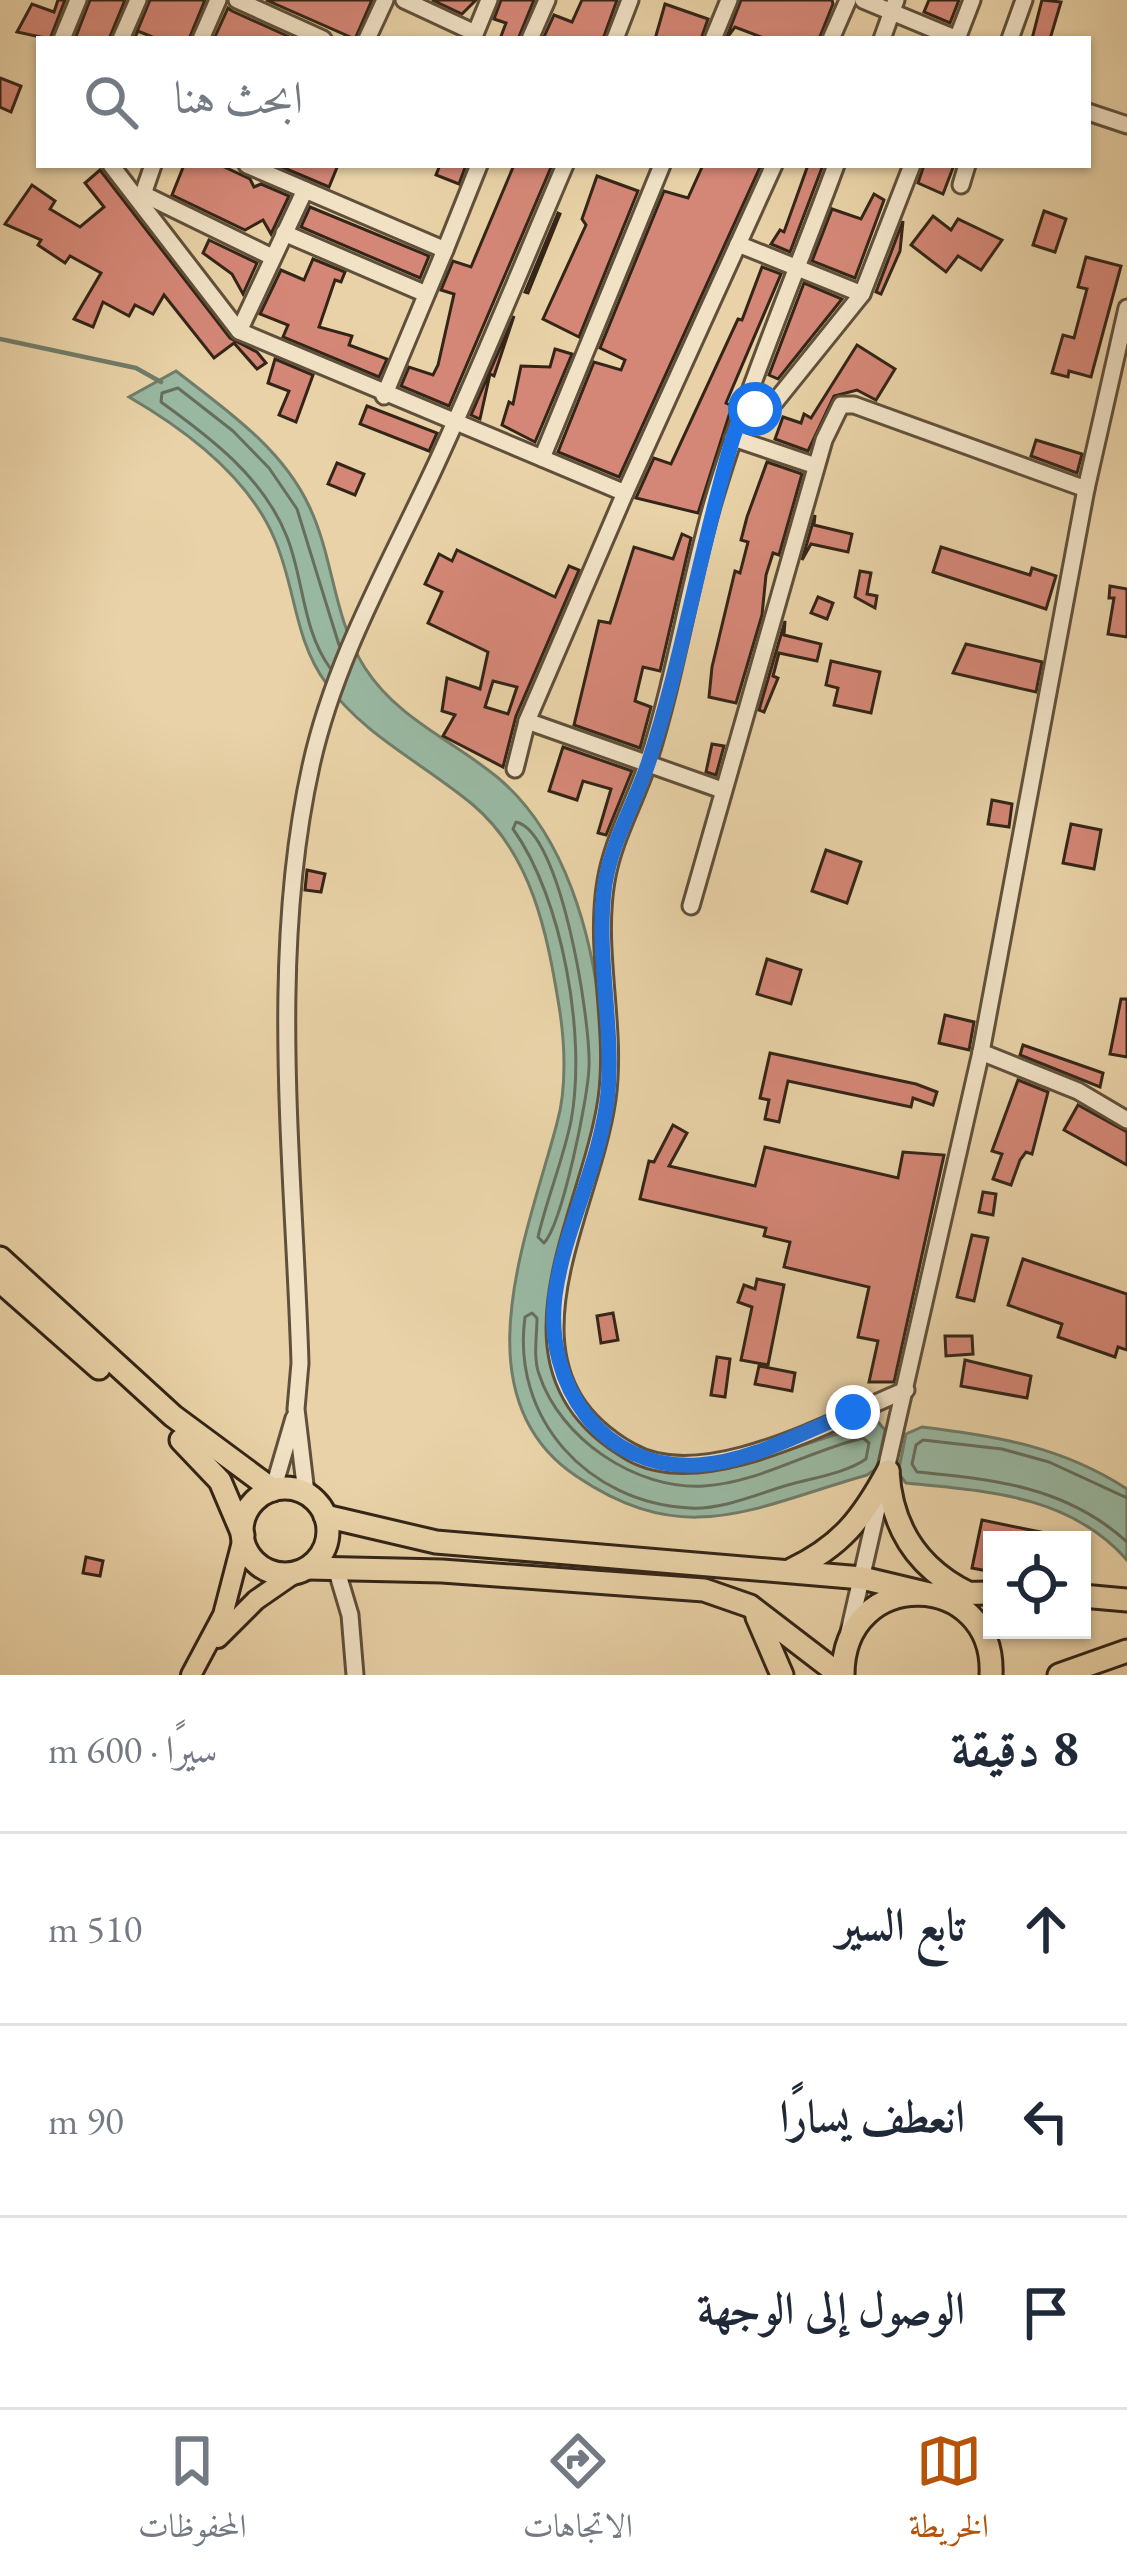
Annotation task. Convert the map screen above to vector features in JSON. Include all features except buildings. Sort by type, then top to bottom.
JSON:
[{"type":"highway","points":[[0,1258],[172,1416],[273,1490],[306,1493],[326,1516],[436,1542],[862,1578],[929,1594],[949,1600],[980,1628],[991,1675]]},
{"type":"highway","points":[[0,1281],[201,1458],[220,1481],[256,1563],[281,1574],[336,1568],[688,1589],[750,1606],[841,1675],[854,1628],[878,1604],[929,1594],[983,1593]]},
{"type":"highway","points":[[785,1573],[842,1542],[861,1522],[888,1471]]},
{"type":"highway","points":[[888,1471],[893,1510],[909,1545],[935,1574],[969,1594]]},
{"type":"highway","points":[[243,1537],[251,1506],[273,1490]]},
{"type":"highway","points":[[302,1571],[326,1545],[326,1516]]},
{"type":"highway","points":[[1091,1597],[1127,1600]]},
{"type":"highway","points":[[750,1606],[782,1675]]},
{"type":"highway","points":[[1059,1675],[1127,1651]]},
{"type":"main road","points":[[191,1675],[236,1580],[243,1537]]},
{"type":"main road","points":[[206,1649],[256,1600],[302,1571]]},
{"type":"street","points":[[63,36],[78,0]]},
{"type":"street","points":[[122,36],[138,0]]},
{"type":"street","points":[[202,36],[218,0]]},
{"type":"street","points":[[236,0],[291,32]]},
{"type":"street","points":[[368,36],[385,0]]},
{"type":"street","points":[[404,0],[474,36],[489,0]]},
{"type":"street","points":[[531,36],[547,0]]},
{"type":"street","points":[[616,36],[630,0]]},
{"type":"street","points":[[714,35],[729,0]]},
{"type":"street","points":[[832,36],[848,0]]},
{"type":"street","points":[[863,0],[894,6],[951,36]]},
{"type":"street","points":[[958,36],[972,0]]},
{"type":"street","points":[[1011,36],[1024,0]]},
{"type":"street","points":[[883,36],[894,6]]},
{"type":"street","points":[[1091,113],[1127,125]]},
{"type":"street","points":[[114,168],[239,332],[625,493]]},
{"type":"street","points":[[141,198],[152,168]]},
{"type":"street","points":[[254,168],[445,250]]},
{"type":"street","points":[[384,396],[478,168]]},
{"type":"street","points":[[306,1493],[296,1409],[290,945],[298,826],[325,710],[354,633],[454,425],[564,168]]},
{"type":"street","points":[[542,458],[661,168]]},
{"type":"street","points":[[515,769],[527,721],[625,493],[774,168]]},
{"type":"street","points":[[835,168],[733,438],[648,763],[605,884],[608,1091],[592,1171],[556,1293],[558,1370],[586,1417],[616,1442],[633,1454],[677,1465],[724,1461],[774,1445],[906,1390]]},
{"type":"street","points":[[744,408],[775,402],[862,294],[911,168]]},
{"type":"street","points":[[961,185],[967,168]]},
{"type":"street","points":[[239,332],[304,190]]},
{"type":"street","points":[[141,198],[272,257]]},
{"type":"street","points":[[284,233],[426,294]]},
{"type":"street","points":[[738,244],[862,294]]},
{"type":"street","points":[[846,1644],[981,1052],[1086,489],[1127,308]]},
{"type":"street","points":[[691,906],[816,466],[835,415],[848,404],[1086,489]]},
{"type":"street","points":[[733,438],[816,466]]},
{"type":"street","points":[[527,721],[722,790]]},
{"type":"street","points":[[981,1052],[1078,1090],[1127,1120]]},
{"type":"street","points":[[273,1490],[296,1409]]},
{"type":"street","points":[[336,1568],[350,1616],[356,1675]]},
{"type":"water","points":[[176,371],[251,431],[298,485],[317,526],[346,629],[378,686],[521,800],[558,856],[571,888],[597,989],[602,1065],[595,1125],[548,1301],[551,1366],[562,1393],[595,1435],[630,1460],[668,1470],[708,1470],[749,1462],[878,1422],[885,1430],[877,1468],[867,1475],[753,1509],[686,1517],[615,1499],[576,1476],[540,1442],[519,1402],[510,1358],[519,1261],[564,1080],[559,1006],[534,896],[492,824],[358,718],[326,683],[307,649],[275,540],[249,496],[214,457],[129,397]]},
{"type":"water","points":[[922,1427],[1054,1453],[1127,1489],[1127,1560],[1104,1538],[1053,1509],[996,1494],[906,1483],[898,1473],[906,1434]]},
{"type":"waterway","points":[[0,339],[136,368],[161,382]]},
{"type":"route","points":[[755,409],[744,408],[733,438],[648,763],[610,860],[602,909],[608,1091],[592,1171],[556,1293],[554,1334],[558,1370],[586,1417],[633,1454],[659,1463],[724,1461],[853,1412]]}]
